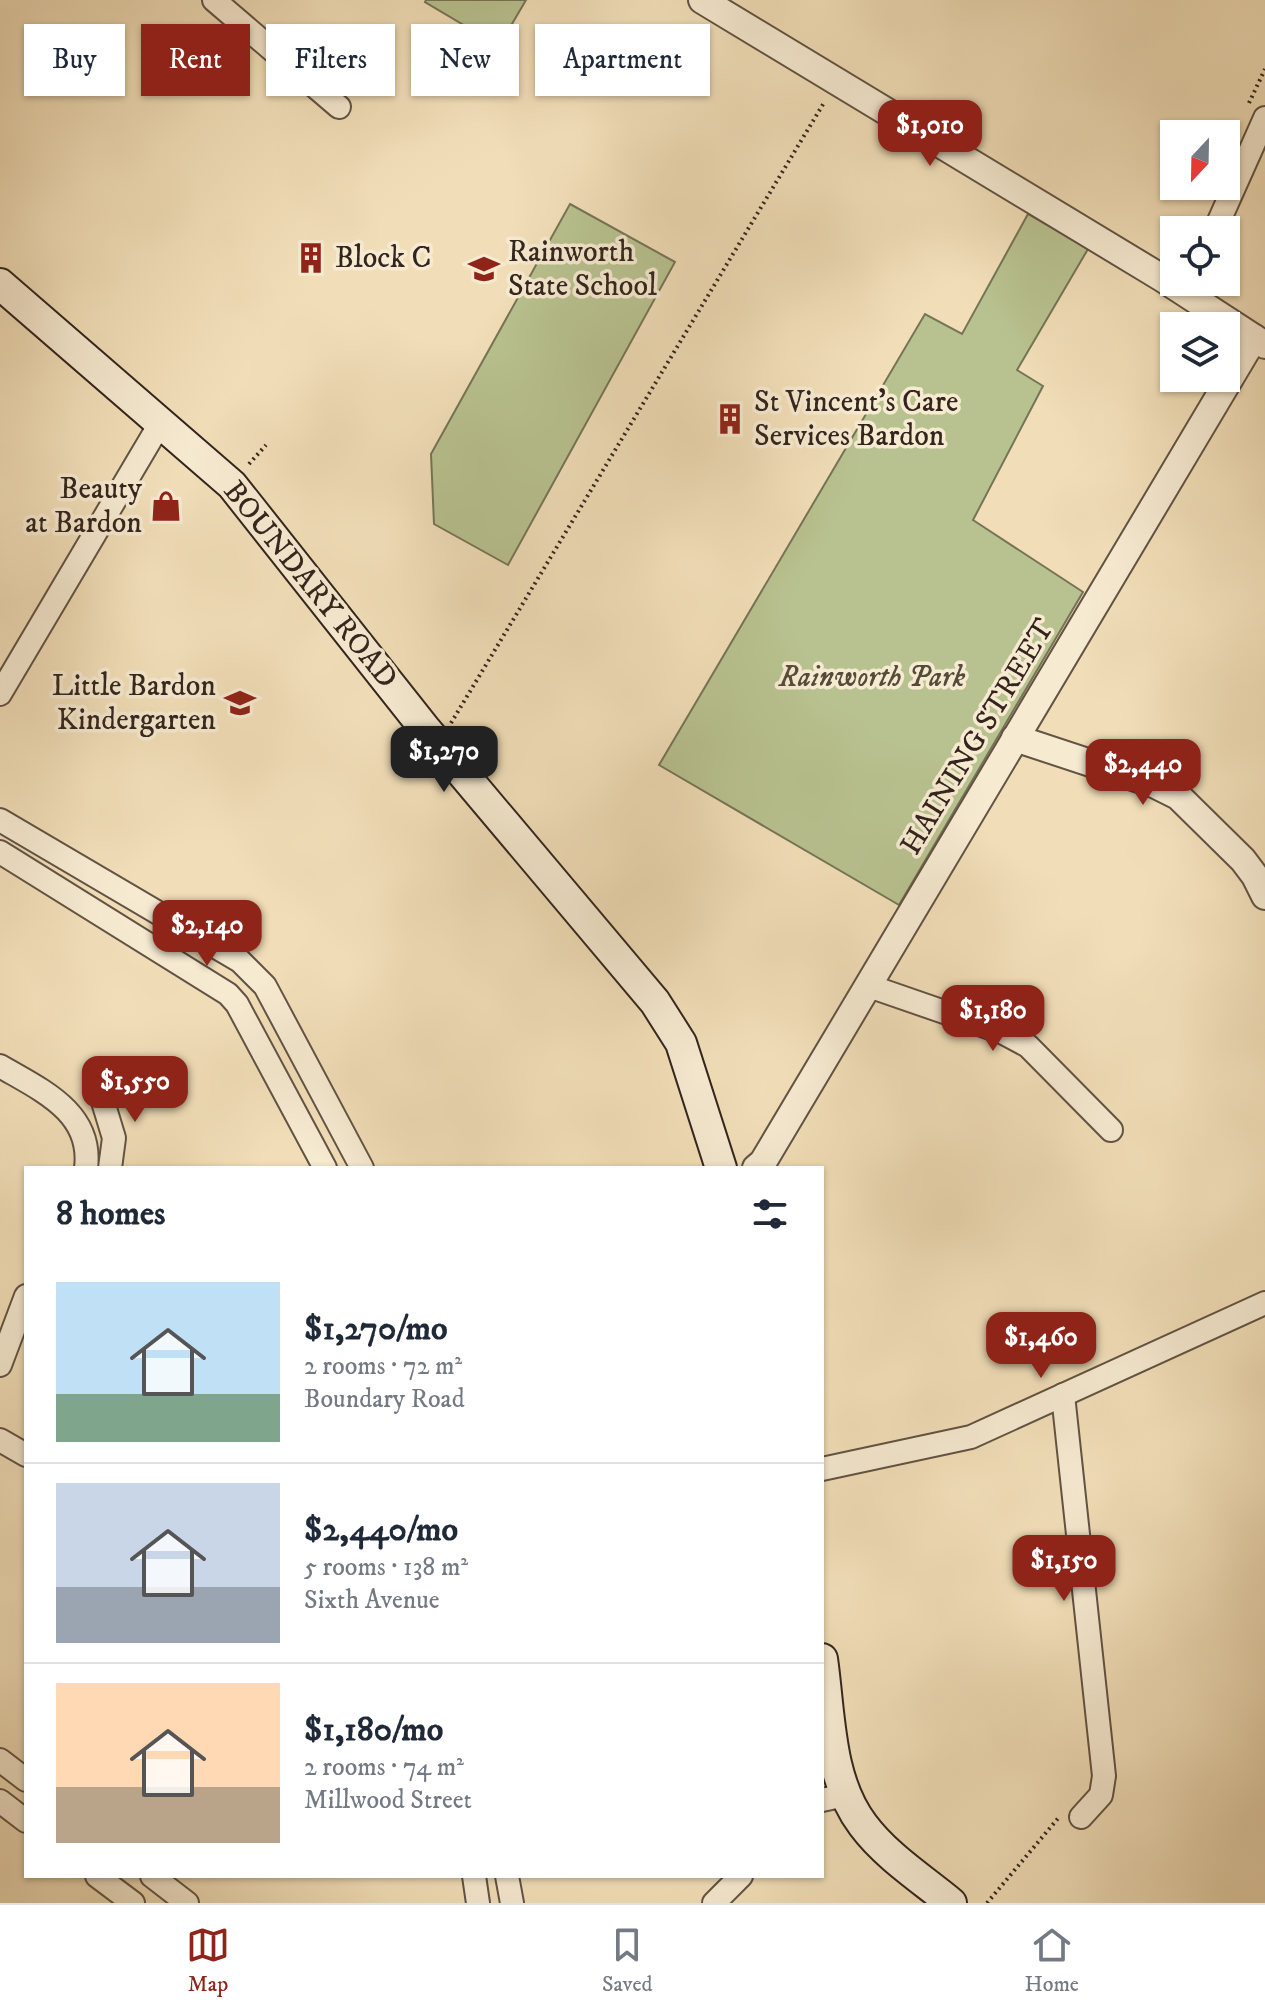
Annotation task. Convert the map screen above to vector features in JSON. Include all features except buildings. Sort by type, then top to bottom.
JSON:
[{"type":"main road","name":"BOUNDARY ROAD","points":[[0,284],[212,465],[249,504],[426,730],[655,1002],[681,1043],[720,1166]]},
{"type":"main road","points":[[824,1673],[836,1760],[833,1797],[870,1834],[951,1903]]},
{"type":"street","points":[[214,0],[339,107]]},
{"type":"street","points":[[702,0],[1160,271]]},
{"type":"street","points":[[1221,216],[1265,118]]},
{"type":"street","points":[[1200,296],[1259,341]]},
{"type":"street","name":"HAINING STREET","points":[[758,1166],[1015,738],[1259,341]]},
{"type":"street","points":[[0,694],[161,422]]},
{"type":"street","points":[[1015,738],[1154,784],[1178,796],[1243,860],[1265,896]]},
{"type":"street","points":[[0,820],[227,953],[253,973],[265,986],[361,1166]]},
{"type":"street","points":[[0,852],[228,994],[237,1004],[324,1166]]},
{"type":"street","points":[[869,986],[1002,1032],[1028,1046],[1111,1130]]},
{"type":"street","points":[[0,1066],[49,1096],[74,1117],[86,1143],[86,1166]]},
{"type":"street","points":[[97,1082],[113,1130],[114,1151],[110,1166]]},
{"type":"street","points":[[0,1365],[24,1301]]},
{"type":"street","points":[[824,1469],[971,1437],[1265,1303]]},
{"type":"street","points":[[1063,1395],[1104,1776],[1101,1795],[1073,1814]]},
{"type":"street","points":[[0,1440],[24,1454]]},
{"type":"street","points":[[0,1760],[24,1778]]},
{"type":"street","points":[[0,1801],[24,1819]]},
{"type":"street","points":[[100,1878],[133,1903]]},
{"type":"street","points":[[155,1878],[187,1903]]},
{"type":"street","points":[[474,1878],[478,1903]]},
{"type":"street","points":[[507,1878],[512,1903]]},
{"type":"street","points":[[714,1903],[739,1878]]},
{"type":"path","points":[[451,723],[836,81]]},
{"type":"path","points":[[249,464],[266,445]]},
{"type":"path","points":[[987,1903],[1073,1814]]},
{"type":"green space","points":[[526,0],[512,24],[462,24],[425,2]]},
{"type":"green space","points":[[570,204],[675,262],[508,565],[434,524],[431,454]]},
{"type":"green space","name":"Rainworth Park","points":[[1028,214],[1088,249],[1017,370],[1043,386],[973,520],[1083,592],[899,905],[659,765],[925,314],[962,334]]},
{"type":"place","name":"Block C","points":[[311,258]]},
{"type":"place","name":"Rainworth State School","points":[[484,269]]},
{"type":"place","name":"St Vincent's Care Services Bardon","points":[[730,419]]},
{"type":"place","name":"Beauty at Bardon","points":[[166,506]]},
{"type":"place","name":"Little Bardon Kindergarten","points":[[240,703]]}]
